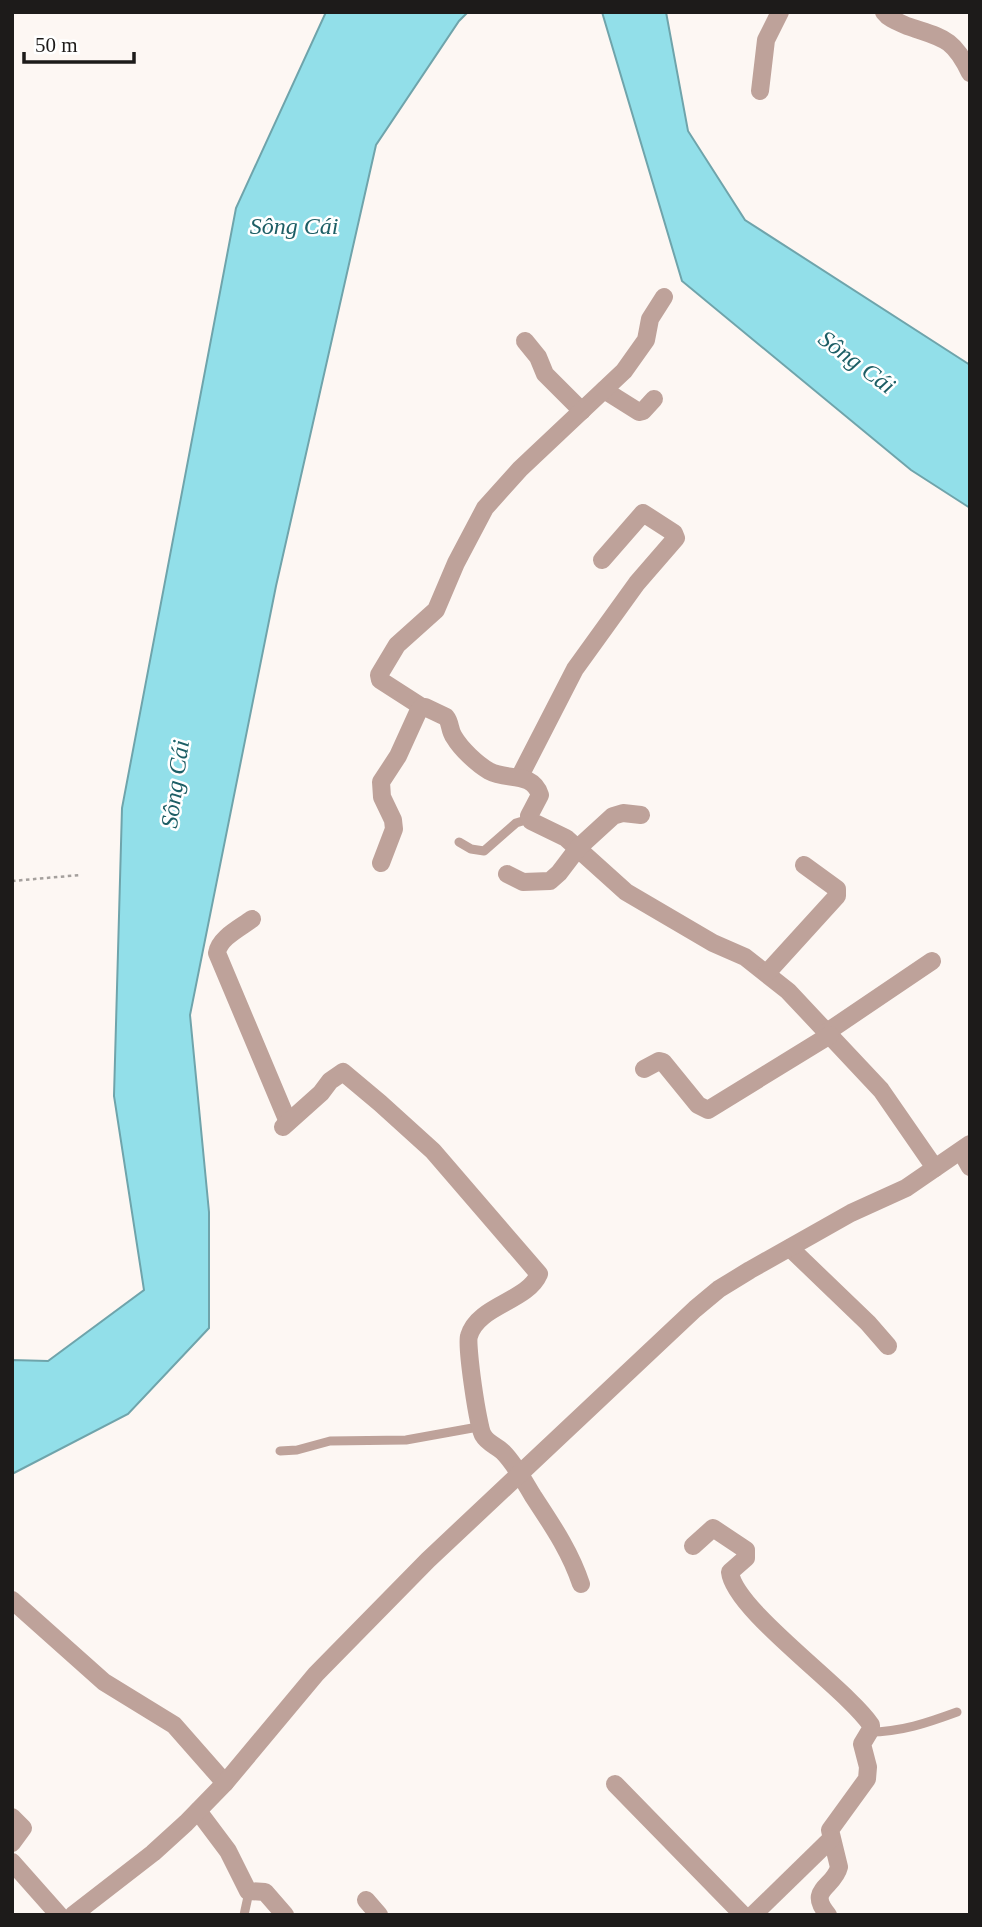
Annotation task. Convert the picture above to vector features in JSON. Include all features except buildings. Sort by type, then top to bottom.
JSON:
[{"type":"street","points":[[760,91],[766,40],[779,12]]},
{"type":"street","points":[[884,12],[895,21],[946,40],[960,54],[970,73]]},
{"type":"street","points":[[664,297],[650,319],[646,340],[637,355],[520,469],[485,508],[456,563],[436,610],[397,645],[379,675],[382,683],[422,707],[446,717],[450,721],[453,735],[482,766],[502,776],[520,776],[540,792],[529,819],[566,838],[626,892],[713,943],[745,957],[788,991],[881,1090],[935,1168]]},
{"type":"street","points":[[525,341],[538,357],[545,374],[582,411]]},
{"type":"street","points":[[604,390],[639,412],[654,399]]},
{"type":"street","points":[[520,776],[575,669],[637,583],[676,538],[674,533],[643,513],[602,560]]},
{"type":"street","points":[[381,863],[394,829],[393,820],[382,797],[381,782],[398,756],[422,707]]},
{"type":"street","points":[[508,874],[523,882],[550,881],[578,848],[613,816],[623,813],[641,815]]},
{"type":"street","points":[[767,973],[837,896],[837,889],[804,866]]},
{"type":"street","points":[[251,919],[225,938],[217,953],[286,1125],[321,1093],[330,1081],[343,1072],[433,1151],[539,1274],[526,1289],[511,1300],[499,1304],[478,1322],[470,1333],[468,1347],[478,1427],[487,1441],[503,1452],[519,1474],[571,1555],[581,1584]]},
{"type":"street","points":[[645,1069],[659,1061],[663,1062],[698,1105],[708,1110],[828,1034],[932,961]]},
{"type":"street","points":[[73,1915],[153,1853],[198,1811],[225,1783],[331,1657],[428,1560],[706,1300],[750,1270],[851,1213],[906,1188],[965,1147],[970,1167]]},
{"type":"street","points":[[790,1248],[868,1323],[888,1346]]},
{"type":"street","points":[[693,1546],[713,1528],[746,1550],[746,1558],[730,1572],[736,1589],[756,1613],[869,1722],[871,1729],[862,1744],[868,1767],[867,1779],[832,1825],[831,1839],[839,1867],[820,1896],[821,1907],[828,1915]]},
{"type":"street","points":[[12,1600],[104,1682],[174,1725],[225,1783]]},
{"type":"street","points":[[615,1784],[743,1915]]},
{"type":"street","points":[[198,1811],[228,1850],[249,1892],[265,1892],[285,1915]]},
{"type":"street","points":[[12,1817],[23,1828],[12,1843]]},
{"type":"street","points":[[753,1915],[831,1839]]},
{"type":"street","points":[[12,1862],[59,1915]]},
{"type":"street","points":[[366,1900],[379,1915]]},
{"type":"lane","points":[[459,842],[471,849],[484,851],[516,823],[529,819]]},
{"type":"lane","points":[[280,1451],[297,1450],[330,1441],[406,1440],[478,1427]]},
{"type":"lane","points":[[869,1732],[891,1732],[919,1726],[957,1712]]},
{"type":"lane","points":[[244,1915],[249,1892]]},
{"type":"path","points":[[12,881],[80,875]]},
{"type":"water","name":"Sông Cái","points":[[326,12],[468,12],[459,21],[376,145],[276,586],[190,1015],[209,1212],[209,1328],[128,1414],[12,1474],[12,1360],[48,1361],[144,1290],[114,1096],[122,808],[236,208]]},
{"type":"water","name":"Sông Cái","points":[[602,12],[666,12],[688,131],[745,220],[970,365],[970,508],[911,470],[682,281]]}]
